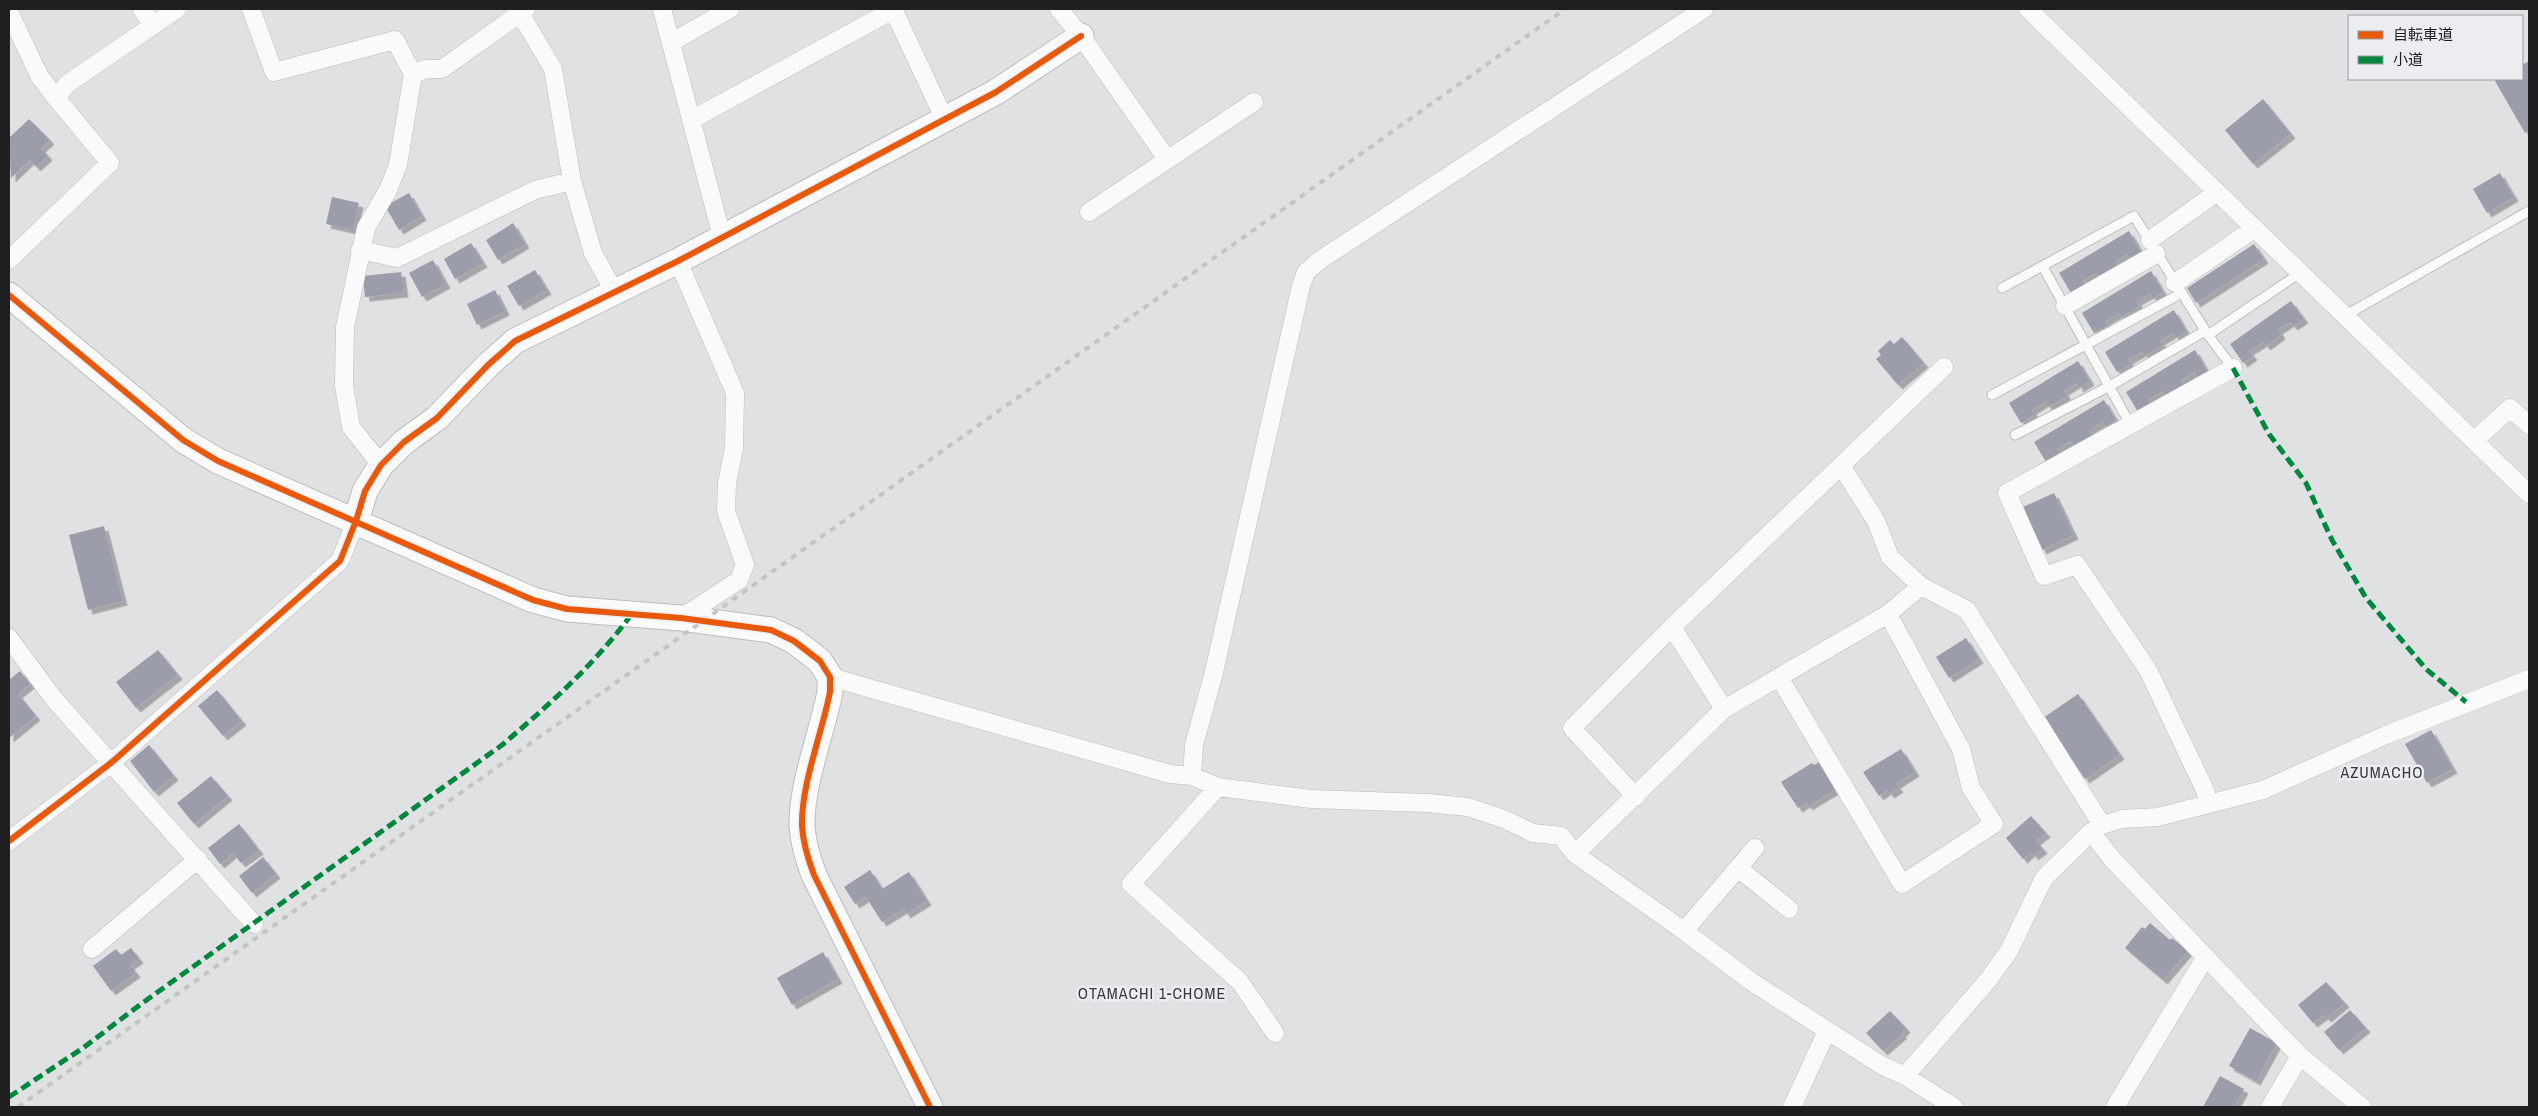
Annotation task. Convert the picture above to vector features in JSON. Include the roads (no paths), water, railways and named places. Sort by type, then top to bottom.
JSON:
[{"type":"street","points":[[142,9],[153,26]]},
{"type":"street","points":[[56,98],[67,84],[177,9]]},
{"type":"street","points":[[250,9],[274,72],[395,40],[413,74],[398,165],[388,190],[366,228],[345,327],[344,386],[351,427],[381,464]]},
{"type":"street","points":[[662,9],[722,237]]},
{"type":"street","points":[[672,42],[730,9]]},
{"type":"street","points":[[691,120],[893,9],[944,118]]},
{"type":"street","points":[[1059,9],[1081,36],[1167,159]]},
{"type":"street","points":[[1192,776],[1194,745],[1214,672],[1301,286],[1306,272],[1320,260],[1704,9]]},
{"type":"street","points":[[2028,9],[2529,494]]},
{"type":"street","points":[[413,74],[426,68],[442,69],[523,11],[553,69],[572,181],[593,253],[614,291]]},
{"type":"street","points":[[9,12],[40,77],[110,163],[9,260]]},
{"type":"street","points":[[9,841],[112,762],[340,561],[356,521],[365,491],[381,464],[404,442],[437,418],[488,364],[516,341],[678,261],[996,92],[1081,36]]},
{"type":"street","points":[[1089,212],[1254,102]]},
{"type":"street","points":[[360,250],[396,258],[535,190],[572,181]]},
{"type":"street","points":[[2065,306],[2153,247],[2216,193]]},
{"type":"street","points":[[2178,288],[2254,228]]},
{"type":"street","points":[[678,261],[735,394],[734,448],[727,483],[726,511],[745,565],[739,580],[681,618]]},
{"type":"street","points":[[9,296],[183,440],[246,475],[356,521],[533,600],[567,609],[681,618],[771,630],[794,641],[820,661],[830,677],[827,709],[805,800],[802,825],[805,848],[814,875],[930,1107]]},
{"type":"street","points":[[1636,797],[1572,728],[1672,627],[1842,467],[1944,367]]},
{"type":"street","points":[[2208,803],[2204,788],[2148,670],[2077,564],[2044,576],[2007,493],[2233,368]]},
{"type":"street","points":[[2474,441],[2510,408],[2529,425]]},
{"type":"street","points":[[1842,467],[1876,521],[1890,557],[1921,586],[1967,610],[2113,860],[2300,1056],[2362,1107]]},
{"type":"street","points":[[1576,854],[1724,709],[1888,614],[1921,586]]},
{"type":"street","points":[[1779,677],[1902,884],[1994,824],[1971,788],[1961,749],[1888,614]]},
{"type":"street","points":[[1672,627],[1724,709]]},
{"type":"street","points":[[9,638],[54,699],[254,924]]},
{"type":"street","points":[[830,677],[1170,774],[1192,776],[1218,787],[1311,799],[1428,803],[1468,807],[1504,819],[1533,833],[1561,836],[1576,854],[1752,982],[1881,1065],[1905,1076],[1954,1107]]},
{"type":"street","points":[[1905,1076],[1989,979],[2009,951],[2044,878],[2096,828],[2122,819],[2158,817],[2264,790],[2386,735],[2529,679]]},
{"type":"street","points":[[1218,787],[1130,884],[1240,982],[1275,1034]]},
{"type":"street","points":[[1684,931],[1755,848]]},
{"type":"street","points":[[92,949],[198,859]]},
{"type":"street","points":[[1738,868],[1789,909]]},
{"type":"street","points":[[2115,1107],[2205,958]]},
{"type":"street","points":[[1792,1107],[1827,1031]]},
{"type":"street","points":[[2270,1107],[2300,1056]]},
{"type":"lane","points":[[2346,315],[2529,211]]},
{"type":"lane","points":[[2002,288],[2044,267],[2134,216],[2207,333],[2233,368]]},
{"type":"lane","points":[[2044,267],[2130,424]]},
{"type":"lane","points":[[2016,435],[2207,333],[2300,273]]},
{"type":"lane","points":[[1992,395],[2087,345],[2178,288]]},
{"type":"railway","points":[[18,1107],[1565,9]]},
{"type":"district","name":"AZUMACHO","points":[[2382,772]]},
{"type":"district","name":"OTAMACHI 1-CHOME","points":[[1152,993]]}]
